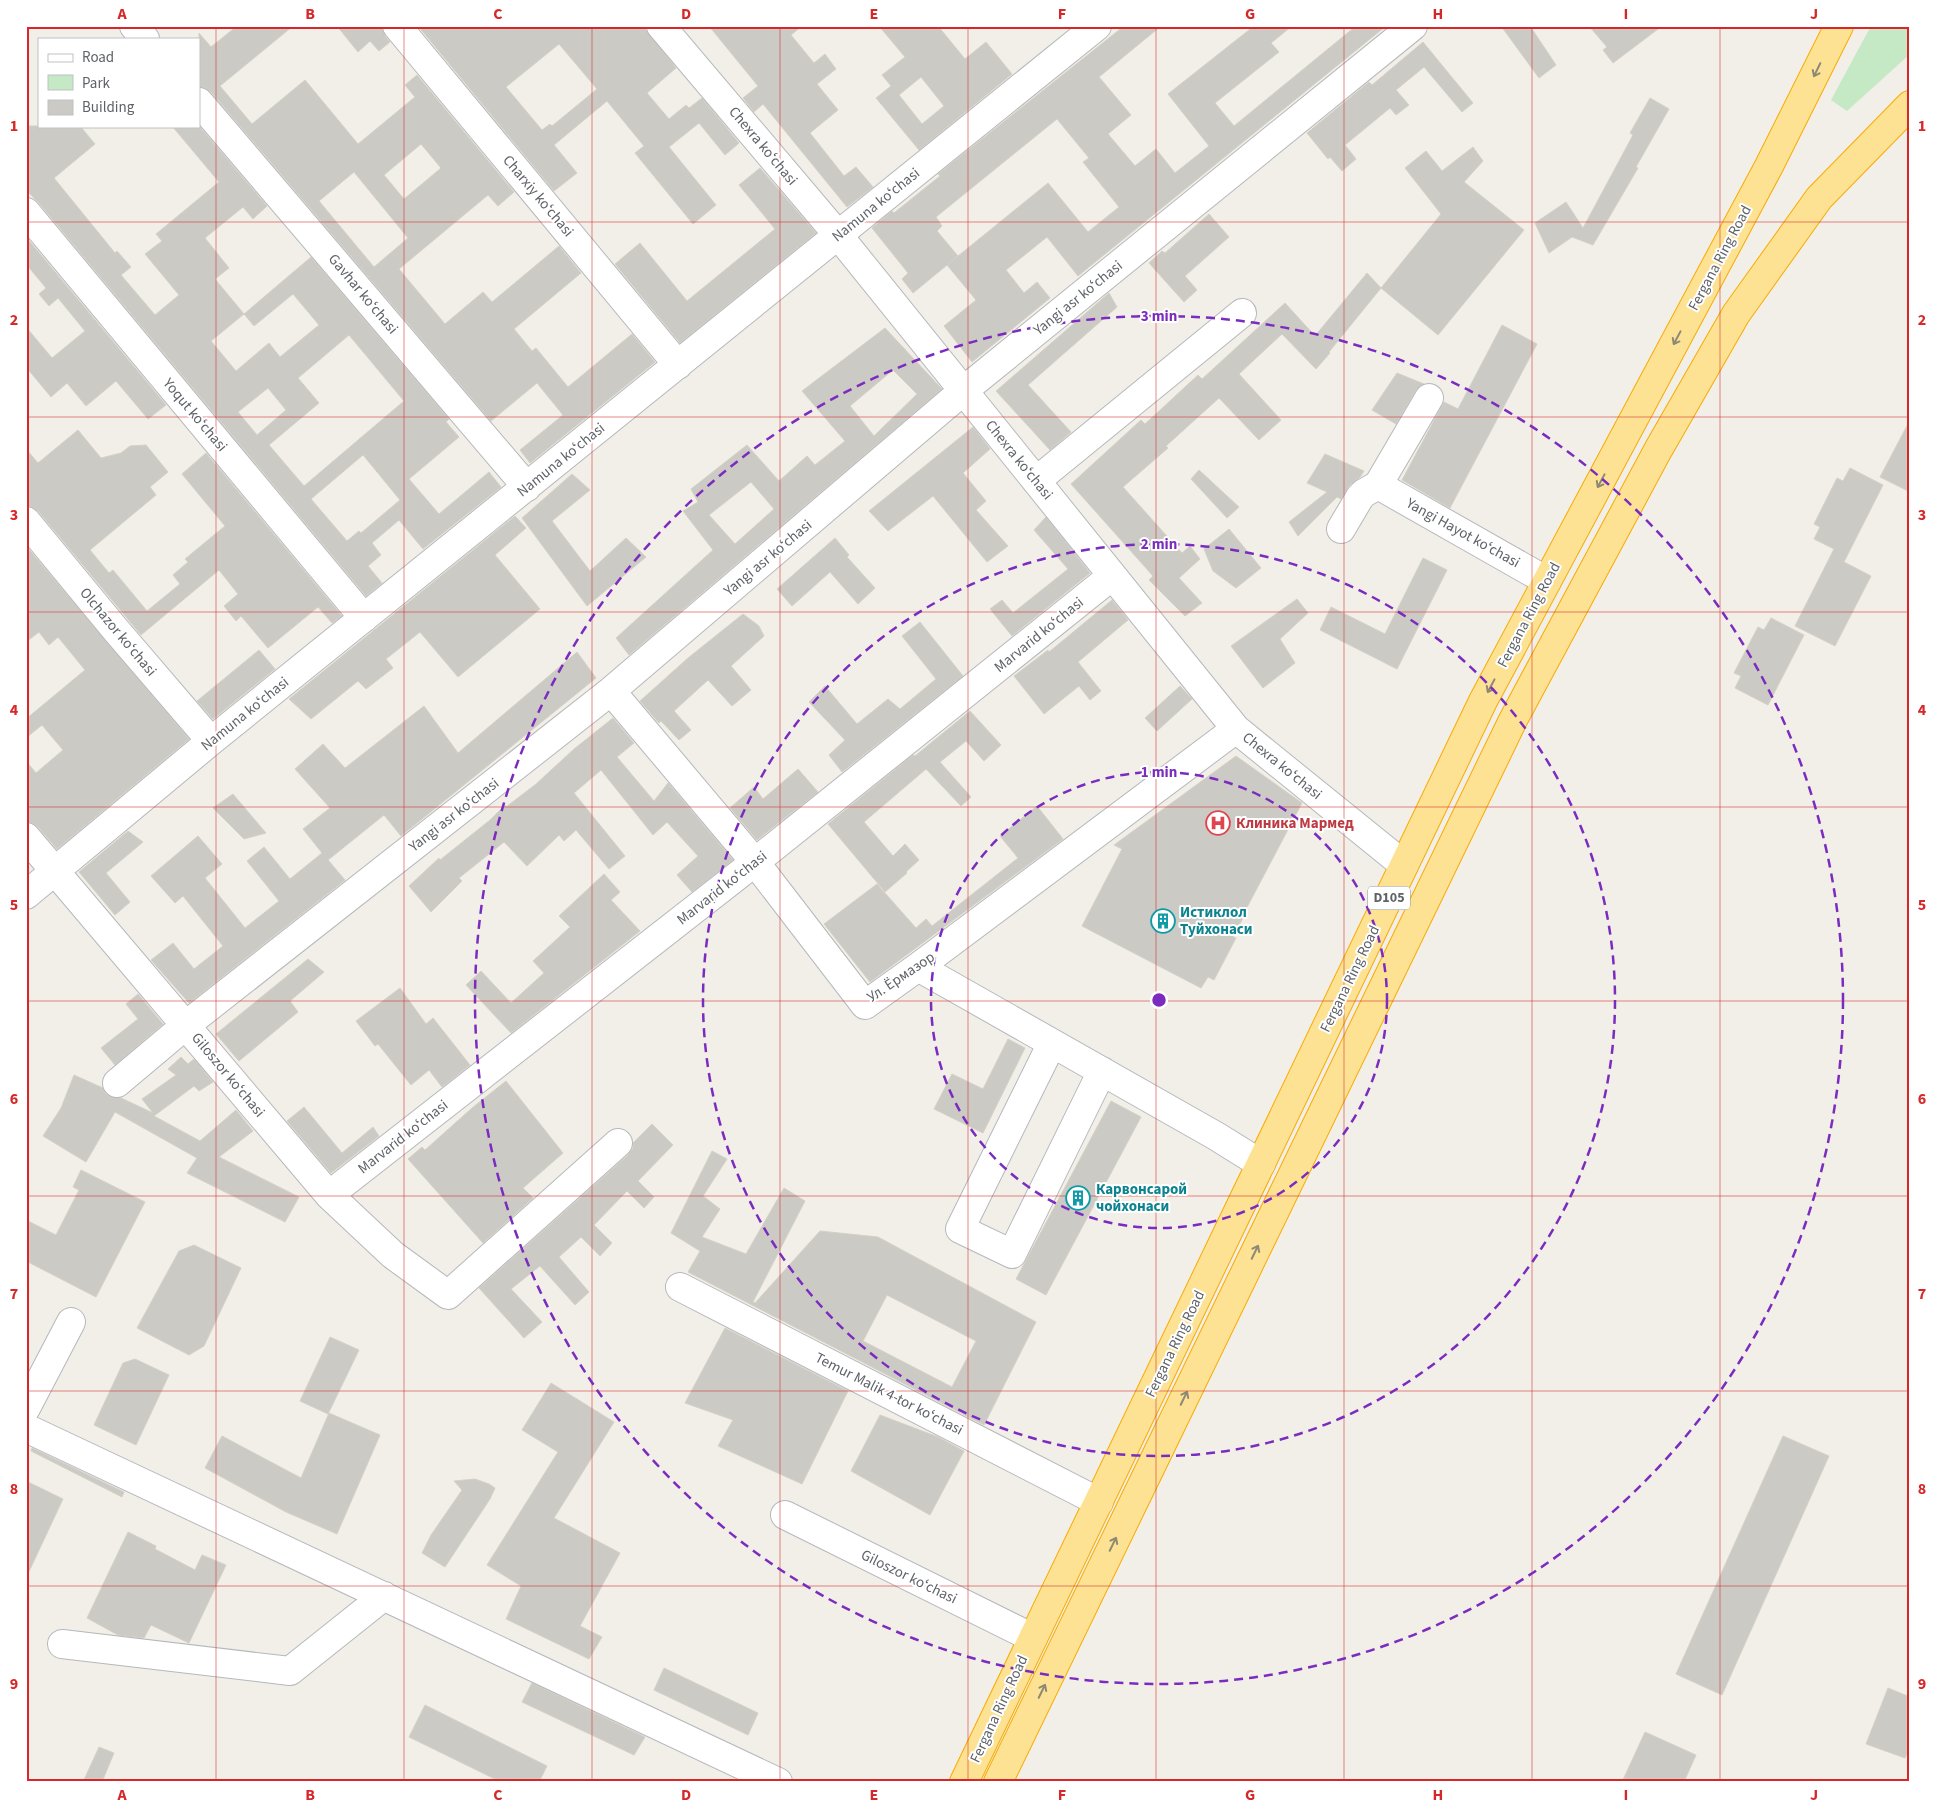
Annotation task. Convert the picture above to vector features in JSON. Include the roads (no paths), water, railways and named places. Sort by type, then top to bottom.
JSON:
[{"type":"highway","name":"Fergana Ring Road","points":[[964,1782],[1483,701],[1770,166],[1839,26]]},
{"type":"highway","name":"Fergana Ring Road","points":[[998,1782],[1514,720],[1658,450],[1736,314],[1819,198],[1910,105]]},
{"type":"highway","points":[[996,1717],[1024,1728]]},
{"type":"street","points":[[134,26],[144,38]]},
{"type":"street","name":"Charxiy koʻchasi","points":[[397,26],[678,365]]},
{"type":"street","name":"Namuna koʻchasi","points":[[26,895],[211,741],[1097,26]]},
{"type":"street","name":"Yangi asr koʻchasi","points":[[117,1083],[186,1025],[611,692],[964,391],[1413,26]]},
{"type":"street","name":"Chexra koʻchasi","points":[[664,27],[838,235],[1236,729],[1404,865]]},
{"type":"street","name":"Gavhar koʻchasi","points":[[200,103],[527,487]]},
{"type":"street","name":"Yoqut koʻchasi","points":[[26,212],[364,618]]},
{"type":"street","points":[[1036,481],[1242,313]]},
{"type":"street","points":[[1342,529],[1360,497],[1378,485],[1429,398]]},
{"type":"street","name":"Yangi Hayot koʻchasi","points":[[1378,485],[1547,581]]},
{"type":"street","name":"Olchazor koʻchasi","points":[[26,522],[211,741]]},
{"type":"street","name":"Marvarid koʻchasi","points":[[329,1195],[755,862],[1112,576]]},
{"type":"street","name":"Ул. Ёрмазор","points":[[611,692],[755,862],[865,1004],[918,967],[1236,729]]},
{"type":"street","name":"Giloszor koʻchasi","points":[[26,837],[329,1195],[394,1255],[448,1295],[618,1143]]},
{"type":"street","points":[[918,967],[1216,1136],[1261,1164]]},
{"type":"street","points":[[1052,1043],[960,1229],[1012,1254],[1102,1071]]},
{"type":"street","name":"Temur Malik 4-tor koʻchasi","points":[[680,1287],[1099,1502]]},
{"type":"street","points":[[26,1408],[71,1322]]},
{"type":"street","points":[[26,1428],[778,1782]]},
{"type":"street","name":"Giloszor koʻchasi","points":[[786,1515],[1033,1638]]},
{"type":"street","points":[[62,1644],[290,1671],[384,1596]]},
{"type":"place","name":"Клиника Мармед","points":[[1218,823]]},
{"type":"place","name":"Истиклол Туйхонаси","points":[[1163,921]]},
{"type":"place","name":"Карвонсарой чойхонаси","points":[[1078,1198]]}]
